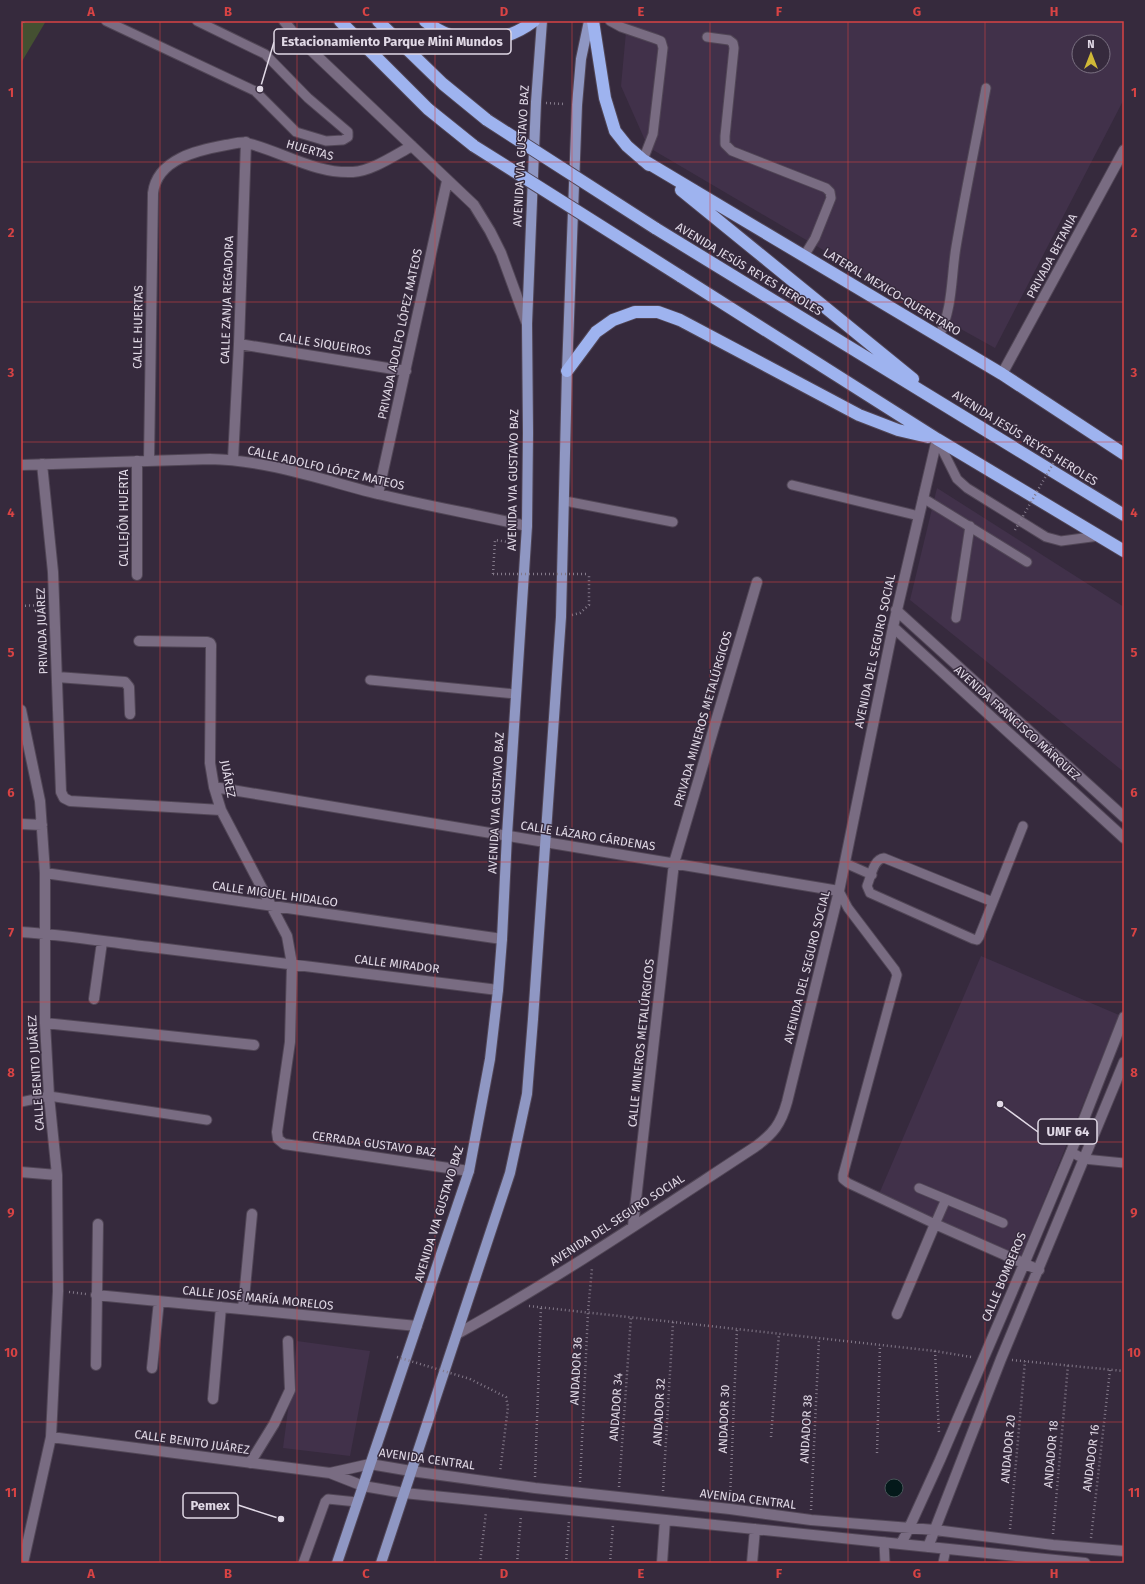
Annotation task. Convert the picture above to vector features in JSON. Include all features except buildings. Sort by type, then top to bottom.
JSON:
[{"type":"highway","points":[[340,21],[428,109],[474,146],[937,439],[1124,551]]},
{"type":"highway","name":"AVENIDA JESÚS REYES HEROLES","points":[[378,21],[443,84],[487,120],[655,228],[1124,515]]},
{"type":"highway","points":[[425,21],[436,30],[455,38],[479,40],[500,38],[522,30],[534,21]]},
{"type":"highway","points":[[593,21],[605,98],[615,131],[628,146],[643,160],[949,408]]},
{"type":"highway","name":"LATERAL MEXICO-QUERETARO","points":[[643,160],[1002,374],[1124,454]]},
{"type":"highway","points":[[567,371],[596,332],[613,320],[635,312],[658,312],[680,320],[859,415],[898,430],[937,439]]},
{"type":"main road","name":"AVENIDA VIA GUSTAVO BAZ","points":[[337,1563],[469,1171],[490,1059],[502,939],[507,835],[527,526],[527,324],[536,102],[542,21]]},
{"type":"main road","points":[[382,1563],[510,1173],[527,1094],[561,617],[567,371],[577,105],[581,58],[589,21]]},
{"type":"street","points":[[284,21],[296,36],[474,205],[490,231],[500,253],[527,324]]},
{"type":"street","name":"HUERTAS","points":[[246,142],[308,165],[331,170],[353,172],[366,170],[412,146]]},
{"type":"street","name":"CALLE HUERTAS","points":[[149,461],[154,184],[158,176],[166,167],[203,149],[246,142]]},
{"type":"street","name":"CALLE ZANJA REGADORA","points":[[233,459],[239,344],[246,142]]},
{"type":"street","name":"PRIVADA BETANIA","points":[[1002,374],[1124,150]]},
{"type":"street","name":"PRIVADA ADOLFO LÓPEZ MATEOS","points":[[378,494],[448,181]]},
{"type":"street","name":"CALLE SIQUEIROS","points":[[239,344],[406,371]]},
{"type":"street","name":"AVENIDA DEL SEGURO SOCIAL","points":[[457,1334],[511,1304],[755,1147],[767,1138],[777,1127],[784,1115],[839,891],[896,610],[937,439]]},
{"type":"street","name":"CALLE ADOLFO LÓPEZ MATEOS","points":[[21,465],[233,459],[262,464],[378,494],[527,526]]},
{"type":"street","name":"CALLEJÓN HUERTA","points":[[137,462],[137,575]]},
{"type":"street","name":"PRIVADA JUÁREZ","points":[[42,464],[53,572],[61,792],[64,798],[70,801],[221,810]]},
{"type":"street","name":"PRIVADA MINEROS METALÚRGICOS","points":[[674,863],[757,582]]},
{"type":"street","name":"AVENIDA FRANCISCO MÁRQUEZ","points":[[896,610],[1124,817]]},
{"type":"street","name":"AVENIDA FRANCISCO MÁRQUEZ","points":[[893,627],[1124,838]]},
{"type":"street","name":"JUÁREZ","points":[[139,641],[210,643],[210,764],[214,787],[221,810],[272,906]]},
{"type":"street","points":[[57,677],[125,682],[128,684],[130,714]]},
{"type":"street","name":"CALLE BENITO JUÁREZ","points":[[21,710],[40,801],[42,825],[45,873],[45,1023],[49,1096],[57,1175],[58,1291],[51,1437],[24,1563]]},
{"type":"street","name":"CALLE LÁZARO CÁRDENAS","points":[[214,787],[839,891]]},
{"type":"street","points":[[21,824],[42,825]]},
{"type":"street","name":"CALLE MINEROS METALÚRGICOS","points":[[633,1226],[674,863]]},
{"type":"street","name":"CALLE MIGUEL HIDALGO","points":[[45,873],[502,939]]},
{"type":"street","points":[[272,906],[287,936],[292,964]]},
{"type":"street","name":"CALLE MIRADOR","points":[[21,932],[498,990]]},
{"type":"street","points":[[94,999],[102,942]]},
{"type":"street","name":"CERRADA GUSTAVO BAZ","points":[[292,964],[290,1042],[276,1132],[278,1139],[284,1144],[469,1171]]},
{"type":"street","points":[[45,1023],[254,1045]]},
{"type":"street","name":"CALLE BOMBEROS","points":[[901,1544],[910,1528],[1024,1264],[1123,1023]]},
{"type":"street","points":[[928,1547],[1001,1359],[1124,1062]]},
{"type":"street","points":[[21,1172],[57,1175]]},
{"type":"street","points":[[243,1309],[252,1214]]},
{"type":"street","points":[[96,1365],[98,1224]]},
{"type":"street","points":[[897,1314],[935,1224],[1039,1270]]},
{"type":"street","name":"CALLE JOSÉ MARÍA MORELOS","points":[[96,1295],[417,1326]]},
{"type":"street","points":[[152,1368],[159,1301]]},
{"type":"street","points":[[213,1399],[221,1307]]},
{"type":"street","points":[[250,1463],[274,1424],[290,1390],[288,1341]]},
{"type":"street","name":"CALLE BENITO JUÁREZ","points":[[51,1437],[330,1473],[363,1486]]},
{"type":"street","name":"CALLE BENITO JUÁREZ","points":[[330,1473],[370,1464]]},
{"type":"street","name":"AVENIDA CENTRAL","points":[[370,1464],[411,1471],[618,1498],[730,1509],[811,1520],[935,1530],[1053,1545],[1124,1551]]},
{"type":"street","points":[[363,1486],[404,1493],[487,1502],[946,1548],[1052,1561],[1085,1563]]},
{"type":"street","points":[[662,1563],[666,1520]]},
{"type":"street","points":[[752,1563],[755,1529]]},
{"type":"lane","points":[[106,21],[255,91],[296,132],[326,141],[343,140],[348,137],[348,132],[308,98],[266,54],[197,21]]},
{"type":"lane","points":[[610,21],[621,28],[660,41],[663,48],[653,134],[643,160]]},
{"type":"lane","points":[[707,37],[729,40],[733,43],[734,48],[724,136],[725,144],[732,151],[826,188],[830,192],[831,198],[815,238],[804,256]]},
{"type":"lane","points":[[939,336],[945,323],[950,304],[956,249],[986,88]]},
{"type":"lane","points":[[937,439],[957,479],[967,488],[1046,537],[1061,541],[1099,536]]},
{"type":"lane","points":[[792,485],[919,516]]},
{"type":"lane","points":[[923,498],[1027,562]]},
{"type":"lane","points":[[565,501],[673,522]]},
{"type":"lane","points":[[956,618],[970,526]]},
{"type":"lane","points":[[370,680],[516,694]]},
{"type":"lane","points":[[993,902],[884,858],[880,858],[876,861],[868,886],[870,893],[977,940],[979,938],[1023,826]]},
{"type":"lane","points":[[844,863],[872,875]]},
{"type":"lane","points":[[839,891],[848,908],[895,970],[897,975],[842,1175],[843,1179],[848,1183],[935,1224],[946,1199]]},
{"type":"lane","points":[[21,1102],[49,1096],[207,1120]]},
{"type":"lane","points":[[1071,1152],[1084,1159],[1124,1163]]},
{"type":"lane","points":[[919,1188],[1003,1223]]},
{"type":"lane","points":[[303,1563],[325,1502],[328,1499],[357,1502]]},
{"type":"lane","points":[[884,1542],[885,1563]]},
{"type":"lane","points":[[943,1563],[946,1548]]},
{"type":"path","points":[[21,26],[24,21]]},
{"type":"path","points":[[546,103],[577,105]]},
{"type":"path","points":[[1015,530],[1058,455],[1030,436]]},
{"type":"path","points":[[526,544],[495,540],[493,574],[589,574],[589,605],[580,613],[561,617]]},
{"type":"path","points":[[21,606],[54,605]]},
{"type":"path","name":"ANDADOR 36","points":[[580,1492],[588,1312],[594,1251]]},
{"type":"path","points":[[511,1304],[935,1351],[983,1359]]},
{"type":"path","points":[[535,1488],[541,1307]]},
{"type":"path","name":"ANDADOR 34","points":[[618,1498],[631,1317]]},
{"type":"path","name":"ANDADOR 32","points":[[663,1502],[673,1322]]},
{"type":"path","name":"ANDADOR 30","points":[[730,1509],[737,1329]]},
{"type":"path","points":[[771,1437],[779,1334]]},
{"type":"path","name":"ANDADOR 38","points":[[811,1520],[819,1338]]},
{"type":"path","points":[[877,1452],[880,1345]]},
{"type":"path","points":[[935,1351],[939,1436]]},
{"type":"path","points":[[397,1356],[470,1379],[506,1397],[508,1407],[499,1483]]},
{"type":"path","points":[[1001,1359],[1124,1371]]},
{"type":"path","name":"ANDADOR 20","points":[[1009,1539],[1024,1361]]},
{"type":"path","name":"ANDADOR 18","points":[[1053,1545],[1068,1365]]},
{"type":"path","name":"ANDADOR 16","points":[[1089,1548],[1110,1370]]},
{"type":"path","points":[[480,1563],[487,1502]]},
{"type":"path","points":[[517,1563],[522,1505]]},
{"type":"path","points":[[566,1563],[570,1510]]},
{"type":"path","points":[[610,1563],[614,1515]]},
{"type":"shaded area","points":[[627,21],[1124,21],[1124,99],[995,348],[905,298],[648,147],[621,86]]},
{"type":"shaded area","points":[[937,488],[1124,607],[1124,772],[910,600]]},
{"type":"shaded area","points":[[981,956],[1119,1015],[1020,1260],[879,1194]]},
{"type":"shaded area","points":[[297,1341],[370,1351],[350,1456],[283,1448]]},
{"type":"shaded area","points":[[890,1479],[898,1479],[903,1484],[901,1495],[898,1497],[890,1497],[885,1492],[885,1484]]},
{"type":"green space","points":[[21,21],[46,21],[21,63]]},
{"type":"place","name":"Estacionamiento Parque Mini Mundos","points":[[260,89]]},
{"type":"place","name":"UMF 64","points":[[1000,1104]]},
{"type":"place","name":"Pemex","points":[[281,1519]]}]
